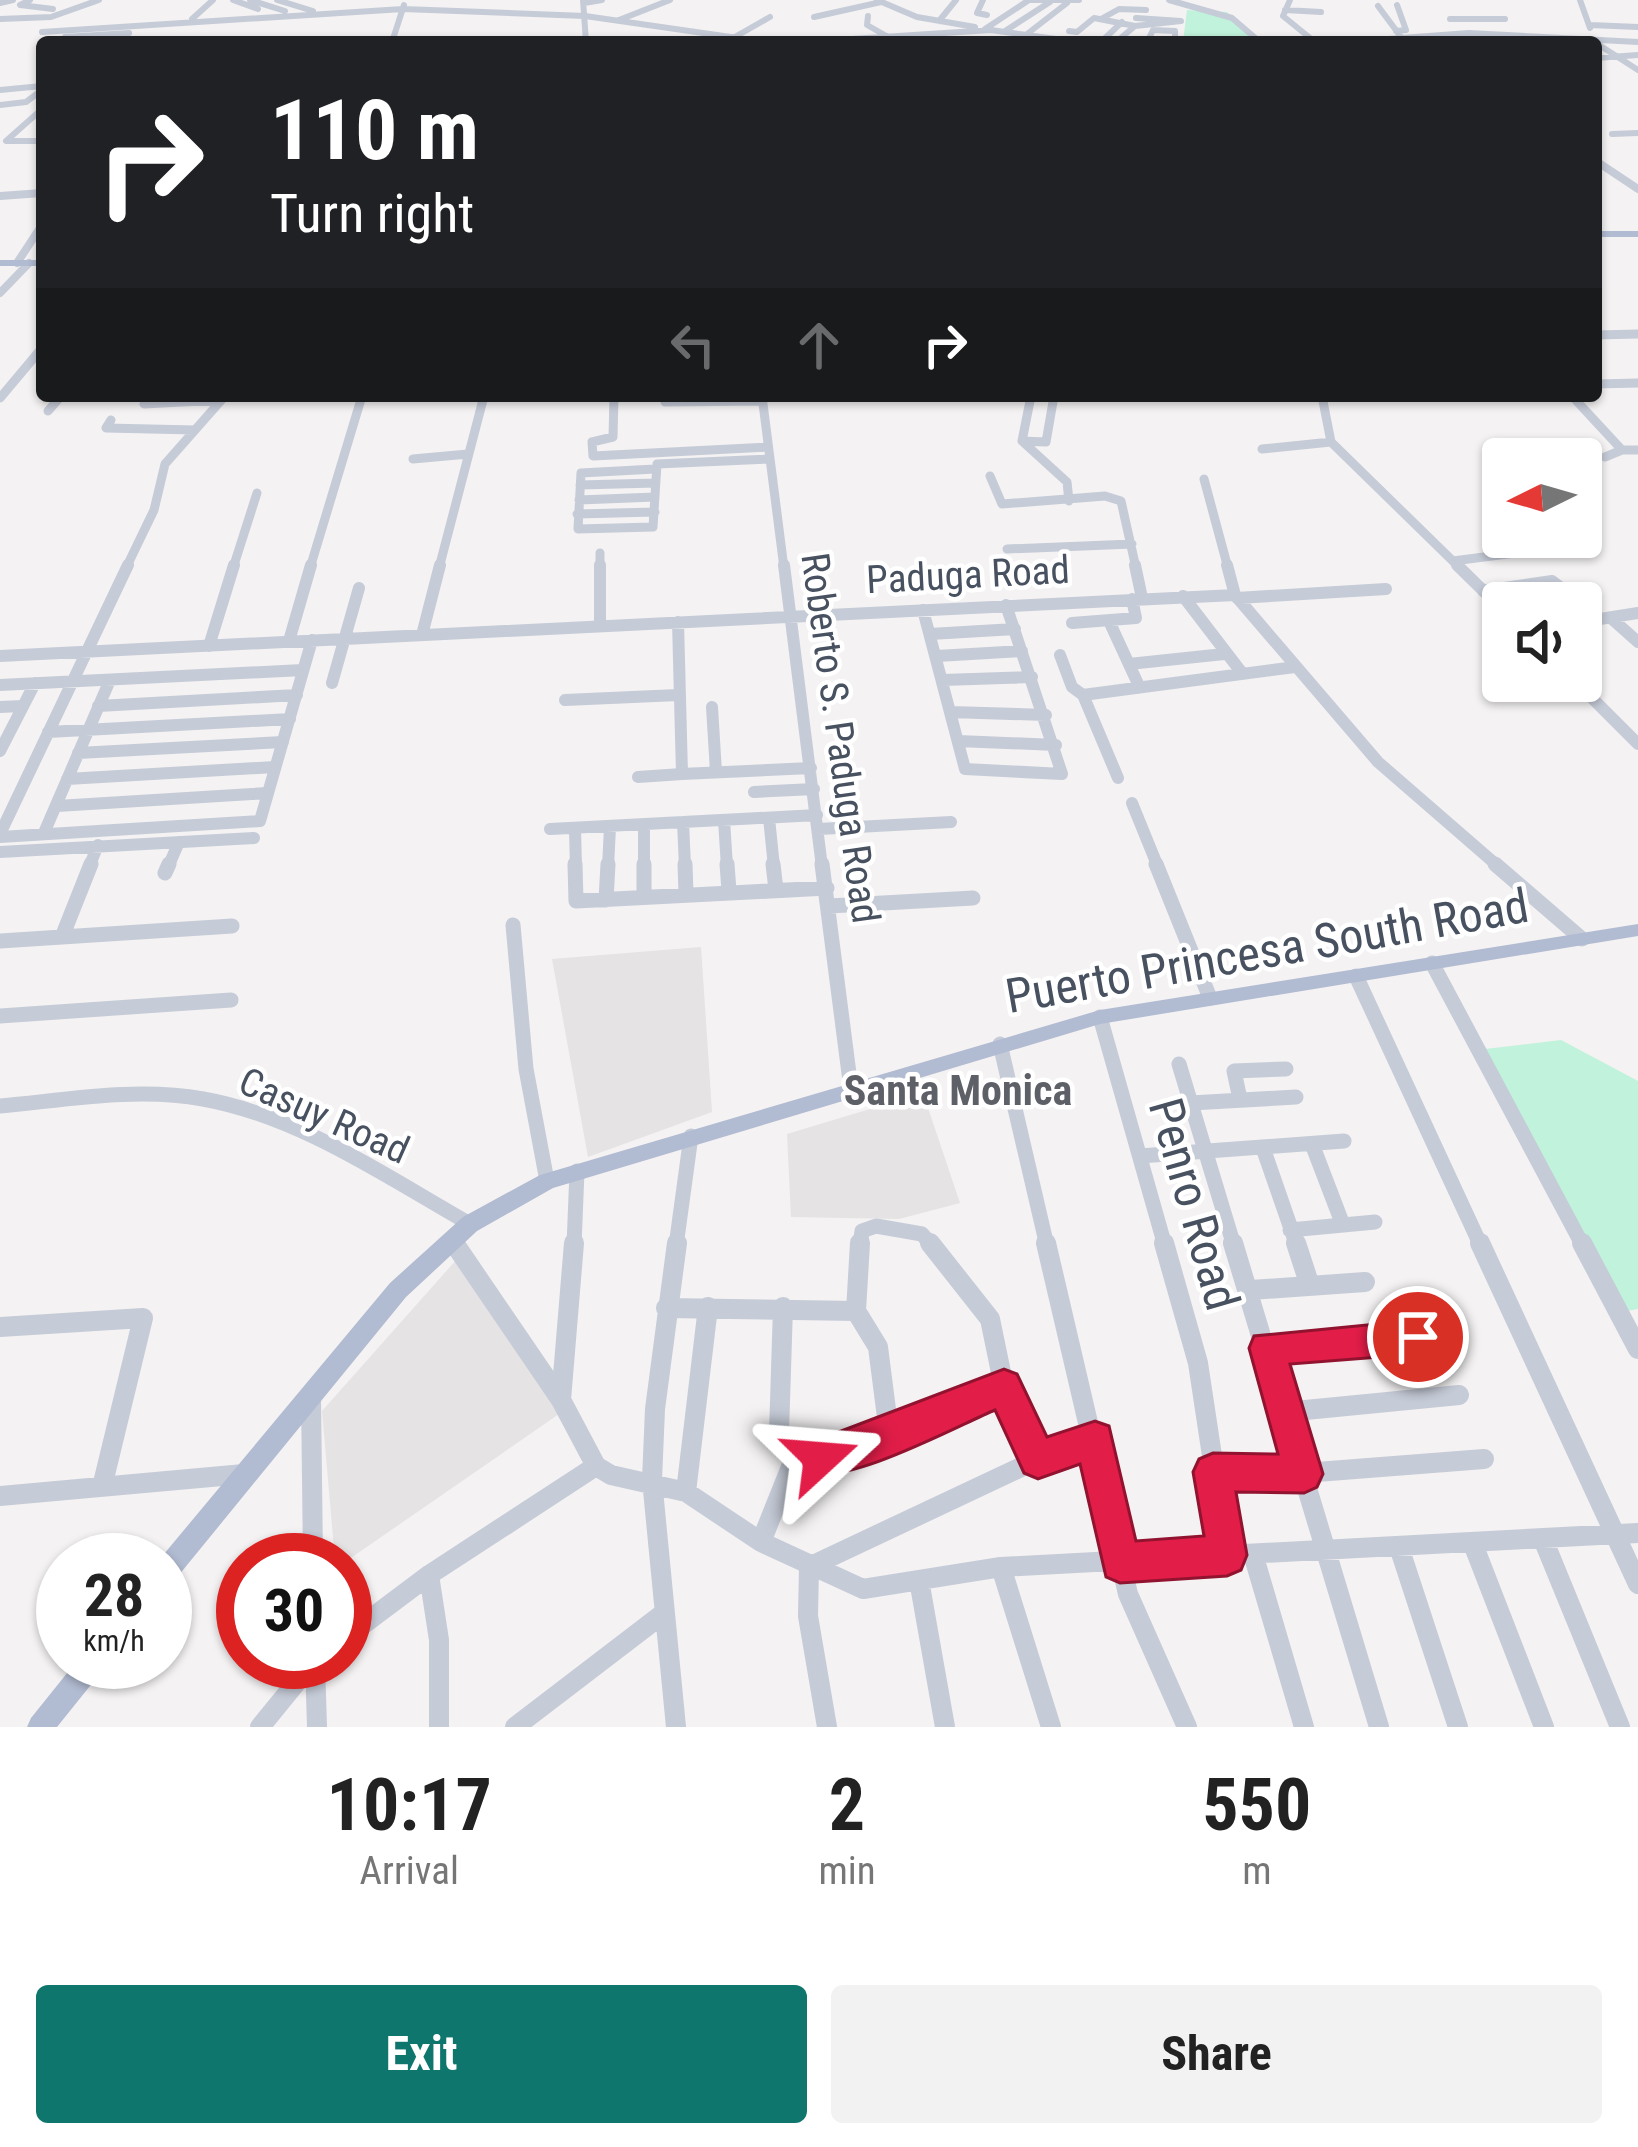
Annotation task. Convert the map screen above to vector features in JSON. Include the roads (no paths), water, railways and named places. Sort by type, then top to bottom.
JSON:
[{"type":"main road","points":[[1602,234],[1638,234]]},
{"type":"main road","points":[[0,263],[36,263]]},
{"type":"main road","name":"Puerto Princesa South Road","points":[[192,1539],[398,1290],[470,1224],[547,1181],[1100,1017],[1638,930]]},
{"type":"main road","points":[[40,1727],[70,1689]]},
{"type":"street","points":[[0,3],[13,0]]},
{"type":"street","points":[[30,0],[20,4],[72,18],[59,28]]},
{"type":"street","points":[[51,0],[76,2]]},
{"type":"street","points":[[0,19],[48,19],[99,0]]},
{"type":"street","points":[[194,17],[213,0]]},
{"type":"street","points":[[215,11],[230,0],[323,11],[404,4],[585,16],[719,36]]},
{"type":"street","points":[[194,17],[278,0],[302,16]]},
{"type":"street","points":[[332,0],[343,10]]},
{"type":"street","points":[[353,0],[356,11]]},
{"type":"street","points":[[586,36],[583,2],[602,0]]},
{"type":"street","points":[[615,21],[670,0]]},
{"type":"street","points":[[939,21],[956,0]]},
{"type":"street","points":[[982,0],[977,13],[1006,15]]},
{"type":"street","points":[[948,36],[986,29],[1025,3],[1079,0]]},
{"type":"street","points":[[1169,0],[1232,17],[1253,36]]},
{"type":"street","points":[[1291,0],[1283,16],[1308,36]]},
{"type":"street","points":[[1580,0],[1593,36]]},
{"type":"street","points":[[814,17],[879,1],[939,21],[1040,36]]},
{"type":"street","points":[[1005,31],[1053,1]]},
{"type":"street","points":[[63,13],[76,2]]},
{"type":"street","points":[[1027,34],[1067,3]]},
{"type":"street","points":[[215,11],[253,4],[268,13]]},
{"type":"street","points":[[394,36],[404,4]]},
{"type":"street","points":[[1397,5],[1406,30],[1401,35]]},
{"type":"street","points":[[1378,6],[1401,35]]},
{"type":"street","points":[[1503,7],[1510,35]]},
{"type":"street","points":[[215,11],[268,13],[288,8]]},
{"type":"street","points":[[1073,32],[1093,33],[1102,22],[1119,9],[1128,20],[1181,22],[1168,18],[1128,20],[1102,22]]},
{"type":"street","points":[[42,32],[194,17],[302,16],[343,10]]},
{"type":"street","points":[[1108,36],[1148,10],[1169,12],[1168,18]]},
{"type":"street","points":[[1285,10],[1321,12]]},
{"type":"street","points":[[972,26],[987,15]]},
{"type":"street","points":[[868,16],[867,26],[886,36]]},
{"type":"street","points":[[737,36],[770,17]]},
{"type":"street","points":[[1590,25],[1636,27],[1631,17]]},
{"type":"street","points":[[48,19],[59,28]]},
{"type":"street","points":[[1450,19],[1505,19]]},
{"type":"street","points":[[1472,19],[1485,36]]},
{"type":"street","points":[[1118,36],[1128,20]]},
{"type":"street","points":[[19,21],[50,36]]},
{"type":"street","points":[[1150,36],[1154,30],[1176,31],[1176,36]]},
{"type":"street","points":[[1393,36],[1446,30],[1460,36]]},
{"type":"street","points":[[963,32],[969,36]]},
{"type":"street","points":[[98,36],[128,33]]},
{"type":"street","points":[[1473,36],[1522,36]]},
{"type":"street","points":[[1602,42],[1638,42]]},
{"type":"street","points":[[1602,47],[1638,70]]},
{"type":"street","points":[[1602,58],[1638,55]]},
{"type":"street","points":[[0,95],[36,89]]},
{"type":"street","points":[[0,95],[36,89]]},
{"type":"street","points":[[36,114],[6,141],[36,141]]},
{"type":"street","points":[[1612,134],[1638,133]]},
{"type":"street","points":[[1602,166],[1638,189]]},
{"type":"street","points":[[1616,174],[1636,172]]},
{"type":"street","points":[[0,196],[36,193]]},
{"type":"street","points":[[4,209],[16,194]]},
{"type":"street","points":[[0,293],[36,237]]},
{"type":"street","points":[[1602,335],[1638,334]]},
{"type":"street","points":[[0,398],[36,355]]},
{"type":"street","points":[[1602,384],[1638,383]]},
{"type":"street","points":[[48,411],[56,402]]},
{"type":"street","points":[[144,404],[170,402]]},
{"type":"street","points":[[220,402],[164,466],[154,510],[0,835],[260,821],[312,640]]},
{"type":"street","points":[[290,641],[313,568],[334,464],[360,402]]},
{"type":"street","points":[[422,635],[482,402]]},
{"type":"street","points":[[614,402],[613,437],[592,442],[591,455],[769,453]]},
{"type":"street","name":"Roberto S. Paduga Road","points":[[762,402],[851,1089]]},
{"type":"street","points":[[1022,441],[1030,402]]},
{"type":"street","points":[[1022,441],[1046,442],[1053,402]]},
{"type":"street","points":[[1323,402],[1331,442],[1482,589]]},
{"type":"street","points":[[1578,402],[1622,450]]},
{"type":"street","points":[[111,420],[106,428],[124,432],[195,430]]},
{"type":"street","points":[[1022,441],[1067,482],[1070,501]]},
{"type":"street","points":[[1262,448],[1331,442]]},
{"type":"street","points":[[1605,457],[1638,450]]},
{"type":"street","points":[[655,469],[655,512],[577,514],[581,472],[655,469],[661,463],[769,453]]},
{"type":"street","points":[[413,458],[468,454]]},
{"type":"street","points":[[990,476],[1003,504],[1118,498],[1132,544],[1138,616],[1072,623]]},
{"type":"street","points":[[1204,478],[1236,596],[1295,668],[1409,792],[1582,939]]},
{"type":"street","points":[[580,485],[655,483]]},
{"type":"street","points":[[209,646],[257,493]]},
{"type":"street","points":[[579,500],[655,497]]},
{"type":"street","points":[[1007,549],[1132,544]]},
{"type":"street","points":[[599,626],[600,553]]},
{"type":"street","points":[[1453,561],[1482,557]]},
{"type":"street","points":[[332,683],[349,638],[359,588]]},
{"type":"street","name":"Paduga Road","points":[[0,656],[1386,589]]},
{"type":"street","points":[[1183,596],[1242,674]]},
{"type":"street","points":[[923,610],[969,772],[1061,774],[1056,745],[1006,605]]},
{"type":"street","points":[[1602,618],[1638,613]]},
{"type":"street","points":[[1611,618],[1636,638]]},
{"type":"street","points":[[1108,621],[1139,686]]},
{"type":"street","points":[[678,622],[682,774]]},
{"type":"street","points":[[930,634],[1015,629]]},
{"type":"street","points":[[937,656],[1022,651]]},
{"type":"street","points":[[1129,664],[1224,654]]},
{"type":"street","points":[[1060,655],[1072,686],[1083,695],[1118,778]]},
{"type":"street","points":[[1083,695],[1295,668]]},
{"type":"street","points":[[0,685],[303,670]]},
{"type":"street","points":[[943,680],[1032,676]]},
{"type":"street","points":[[44,833],[110,680]]},
{"type":"street","points":[[0,751],[5,731],[35,683]]},
{"type":"street","points":[[98,706],[297,695]]},
{"type":"street","points":[[565,700],[678,695]]},
{"type":"street","points":[[1596,702],[1638,744]]},
{"type":"street","points":[[0,707],[22,706]]},
{"type":"street","points":[[712,707],[716,772]]},
{"type":"street","points":[[950,712],[1046,715]]},
{"type":"street","points":[[48,732],[290,719]]},
{"type":"street","points":[[958,741],[1056,745]]},
{"type":"street","points":[[78,753],[283,742]]},
{"type":"street","points":[[67,779],[275,767]]},
{"type":"street","points":[[638,777],[811,768]]},
{"type":"street","points":[[754,792],[814,789]]},
{"type":"street","points":[[57,806],[267,793]]},
{"type":"street","points":[[1132,803],[1210,998]]},
{"type":"street","points":[[769,818],[776,890]]},
{"type":"street","points":[[550,830],[769,818],[951,822]]},
{"type":"street","points":[[724,820],[729,891]]},
{"type":"street","points":[[225,839],[238,822]]},
{"type":"street","points":[[683,822],[686,894]]},
{"type":"street","points":[[644,825],[644,896]]},
{"type":"street","points":[[606,900],[610,827]]},
{"type":"street","points":[[575,829],[572,899],[827,887]]},
{"type":"street","points":[[0,852],[254,838]]},
{"type":"street","points":[[165,873],[179,842]]},
{"type":"street","points":[[62,937],[98,845]]},
{"type":"street","points":[[829,906],[973,898]]},
{"type":"street","points":[[513,925],[526,1070],[547,1181]]},
{"type":"street","points":[[0,941],[232,926]]},
{"type":"street","points":[[1432,963],[1629,1315],[1638,1349]]},
{"type":"street","points":[[1356,976],[1638,1584]]},
{"type":"street","points":[[0,1016],[231,1000]]},
{"type":"street","name":"Penro Road","points":[[1100,1017],[1198,1363],[1227,1555]]},
{"type":"street","points":[[1000,1044],[1120,1562],[1144,1636],[1187,1727]]},
{"type":"street","points":[[1179,1064],[1251,1290],[1378,1727]]},
{"type":"street","points":[[1240,1100],[1234,1071],[1286,1070]]},
{"type":"street","name":"Casuy Road","points":[[0,1106],[167,1096],[221,1103],[277,1125],[470,1224]]},
{"type":"street","points":[[1191,1102],[1296,1097]]},
{"type":"street","points":[[676,1727],[652,1480],[666,1308],[691,1136]]},
{"type":"street","points":[[1140,1156],[1344,1142]]},
{"type":"street","points":[[1312,1144],[1343,1225]]},
{"type":"street","points":[[1263,1148],[1310,1286]]},
{"type":"street","points":[[561,1400],[570,1340],[577,1171]]},
{"type":"street","points":[[1290,1230],[1375,1222]]},
{"type":"street","points":[[889,1433],[878,1347],[856,1311],[862,1231],[876,1226],[922,1234],[990,1319],[1004,1387],[1038,1459]]},
{"type":"street","points":[[452,1238],[561,1400],[596,1466],[622,1478],[652,1480],[686,1492],[761,1542],[862,1589],[1001,1567],[1638,1533]]},
{"type":"street","points":[[1251,1290],[1365,1282]]},
{"type":"street","points":[[686,1492],[708,1307]]},
{"type":"street","points":[[783,1307],[779,1433],[795,1457]]},
{"type":"street","points":[[666,1308],[856,1311]]},
{"type":"street","points":[[0,1327],[142,1318],[102,1487]]},
{"type":"street","points":[[1267,1348],[1418,1337]]},
{"type":"street","points":[[795,1457],[840,1454],[1004,1387]]},
{"type":"street","points":[[1285,1412],[1459,1395]]},
{"type":"street","points":[[311,1396],[314,1533]]},
{"type":"street","points":[[809,1567],[1038,1459],[1095,1440]]},
{"type":"street","points":[[761,1542],[795,1457]]},
{"type":"street","points":[[1213,1472],[1304,1474],[1484,1459]]},
{"type":"street","points":[[372,1618],[596,1466]]},
{"type":"street","points":[[0,1496],[244,1474]]},
{"type":"street","points":[[1543,1539],[1620,1727]]},
{"type":"street","points":[[1473,1544],[1544,1727]]},
{"type":"street","points":[[1399,1547],[1458,1727]]},
{"type":"street","points":[[1253,1554],[1304,1727]]},
{"type":"street","points":[[809,1567],[808,1616],[827,1727]]},
{"type":"street","points":[[1001,1567],[1052,1727]]},
{"type":"street","points":[[429,1575],[439,1640],[439,1727]]},
{"type":"street","points":[[919,1580],[945,1727]]},
{"type":"street","points":[[514,1727],[664,1613]]},
{"type":"street","points":[[260,1727],[292,1689]]},
{"type":"street","points":[[315,1689],[317,1727]]},
{"type":"district","name":"Santa Monica","points":[[958,1090]]}]
